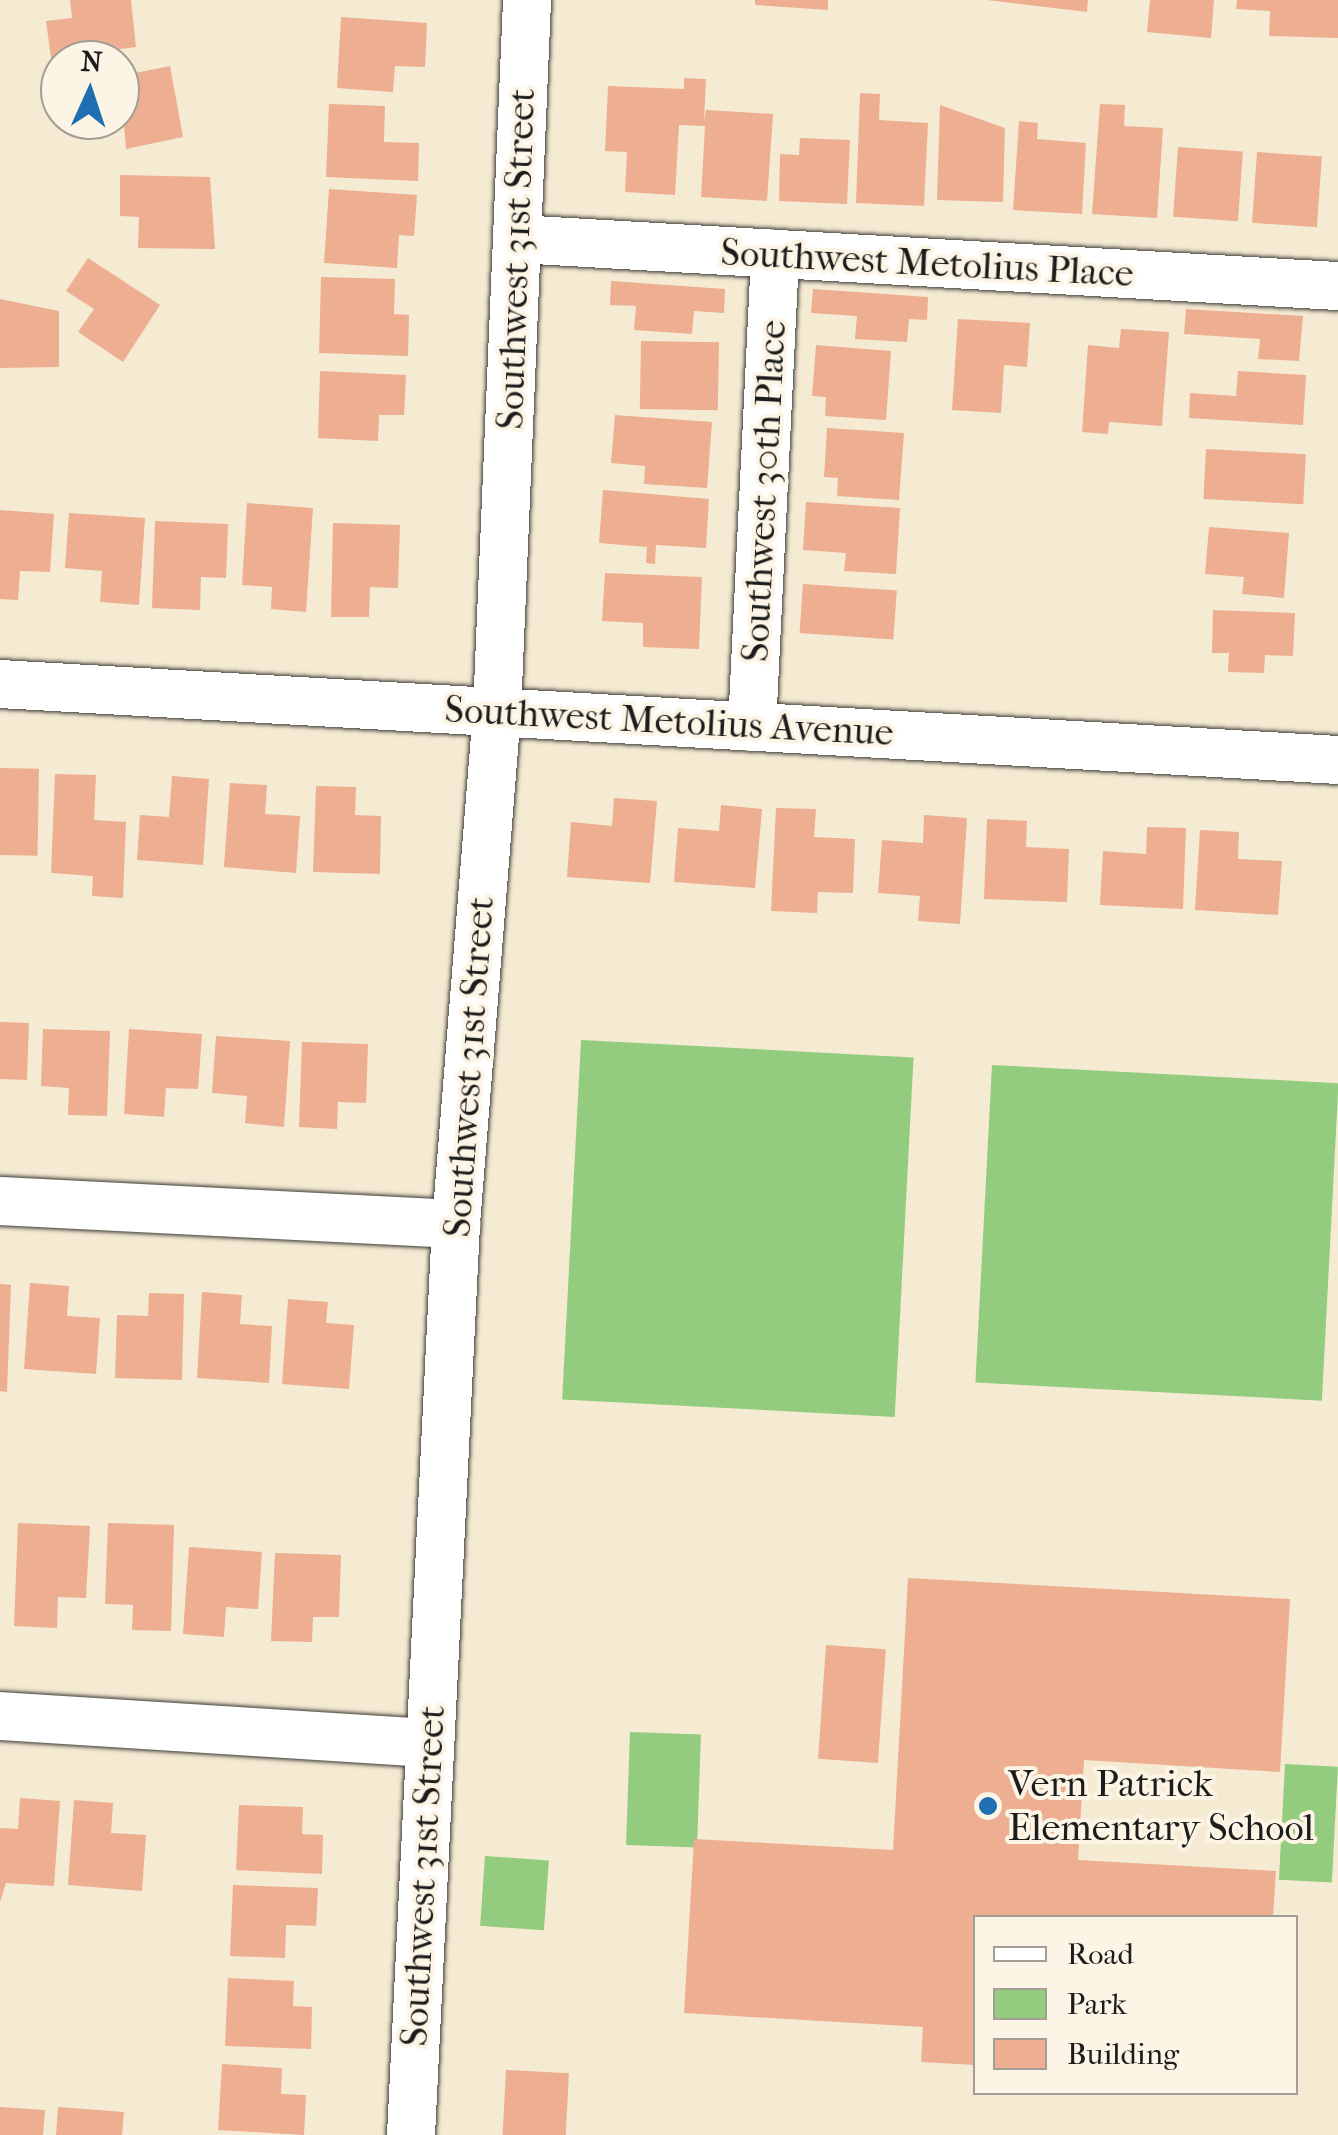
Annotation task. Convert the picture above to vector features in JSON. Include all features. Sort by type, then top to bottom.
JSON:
[{"type":"street","name":"Southwest 31st Street","points":[[411,2135],[456,1224],[497,710],[526,0]]},
{"type":"street","name":"Southwest Metolius Place","points":[[516,240],[1338,286]]},
{"type":"street","name":"Southwest 30th Place","points":[[752,727],[775,254]]},
{"type":"street","name":"Southwest Metolius Avenue","points":[[0,684],[1338,760]]},
{"type":"street","points":[[0,1202],[456,1224]]},
{"type":"street","points":[[0,1716],[428,1743]]},
{"type":"green space","points":[[581,1040],[914,1057],[895,1417],[562,1400]]},
{"type":"green space","points":[[992,1065],[1338,1083],[1322,1401],[975,1383]]},
{"type":"green space","points":[[630,1732],[701,1734],[697,1847],[626,1845]]},
{"type":"green space","points":[[1285,1764],[1338,1767],[1332,1883],[1279,1880]]},
{"type":"green space","points":[[485,1856],[549,1860],[544,1930],[480,1926]]},
{"type":"building","points":[[70,0],[131,0],[135,40],[49,40],[46,21],[72,18]]},
{"type":"building","points":[[755,0],[828,0],[828,10],[755,5]]},
{"type":"building","points":[[987,0],[1088,0],[1087,12]]},
{"type":"building","points":[[1150,0],[1214,0],[1211,38],[1147,32]]},
{"type":"building","points":[[1237,0],[1338,0],[1338,38],[1269,36],[1270,11],[1236,9]]},
{"type":"building","points":[[341,17],[427,23],[425,67],[395,66],[393,92],[337,88]]},
{"type":"building","points":[[170,66],[183,137],[126,149],[125,140],[140,140],[140,72]]},
{"type":"building","points":[[684,78],[706,79],[704,121],[706,110],[773,114],[767,201],[701,197],[705,126],[679,125],[675,195],[625,192],[627,152],[605,151],[608,86],[684,89]]},
{"type":"building","points":[[860,93],[880,94],[879,120],[928,123],[924,206],[856,203]]},
{"type":"building","points":[[329,104],[385,106],[384,142],[419,143],[418,181],[326,177]]},
{"type":"building","points":[[1100,104],[1125,105],[1124,126],[1163,128],[1157,218],[1092,214]]},
{"type":"building","points":[[940,105],[1005,128],[1003,202],[937,200]]},
{"type":"building","points":[[1019,121],[1038,123],[1037,139],[1086,143],[1082,214],[1013,210]]},
{"type":"building","points":[[800,138],[850,140],[847,204],[779,201],[780,154],[799,155]]},
{"type":"building","points":[[1178,147],[1243,152],[1238,221],[1173,217]]},
{"type":"building","points":[[1257,152],[1322,157],[1317,227],[1252,223]]},
{"type":"building","points":[[120,175],[210,177],[215,249],[138,248],[139,217],[120,216]]},
{"type":"building","points":[[329,189],[417,195],[414,236],[399,235],[397,268],[324,263]]},
{"type":"building","points":[[88,258],[160,305],[123,362],[78,332],[94,309],[66,291]]},
{"type":"building","points":[[321,277],[395,279],[394,314],[409,315],[408,356],[319,353]]},
{"type":"building","points":[[611,281],[725,289],[724,313],[694,311],[692,334],[634,330],[636,306],[610,305]]},
{"type":"building","points":[[813,289],[928,297],[927,320],[909,319],[907,342],[855,339],[857,316],[811,313]]},
{"type":"building","points":[[0,299],[59,311],[59,367],[0,368]]},
{"type":"building","points":[[1186,309],[1303,316],[1299,361],[1258,359],[1260,339],[1184,334]]},
{"type":"building","points":[[958,319],[1030,323],[1027,367],[1004,365],[1001,413],[952,410]]},
{"type":"building","points":[[1121,329],[1169,332],[1162,426],[1109,422],[1108,434],[1082,432],[1088,345],[1119,348]]},
{"type":"building","points":[[641,341],[719,342],[718,410],[640,409]]},
{"type":"building","points":[[816,345],[891,351],[886,420],[825,416],[826,397],[812,396]]},
{"type":"building","points":[[320,371],[406,375],[404,415],[379,415],[378,441],[318,438]]},
{"type":"building","points":[[1238,371],[1306,375],[1303,425],[1189,418],[1190,393],[1236,396]]},
{"type":"building","points":[[615,415],[712,422],[707,488],[644,484],[645,466],[611,463]]},
{"type":"building","points":[[827,428],[904,433],[899,500],[837,496],[838,478],[824,477]]},
{"type":"building","points":[[1206,449],[1306,454],[1303,504],[1203,499]]},
{"type":"building","points":[[603,490],[709,499],[706,548],[656,545],[655,564],[646,563],[647,547],[599,543]]},
{"type":"building","points":[[806,502],[900,508],[896,574],[844,571],[846,553],[803,550]]},
{"type":"building","points":[[247,503],[313,508],[306,612],[271,609],[272,587],[242,585]]},
{"type":"building","points":[[0,510],[54,514],[50,572],[20,571],[18,600],[0,599]]},
{"type":"building","points":[[69,513],[145,518],[139,605],[100,602],[102,571],[65,568]]},
{"type":"building","points":[[155,521],[228,524],[226,578],[201,577],[200,610],[152,608]]},
{"type":"building","points":[[333,523],[400,525],[398,588],[370,587],[369,617],[331,617]]},
{"type":"building","points":[[1209,527],[1289,533],[1284,598],[1242,594],[1244,577],[1205,574]]},
{"type":"building","points":[[605,573],[702,577],[699,649],[643,647],[643,623],[602,621]]},
{"type":"building","points":[[803,584],[897,591],[893,639],[800,633]]},
{"type":"building","points":[[1213,610],[1295,613],[1293,656],[1265,655],[1264,673],[1228,672],[1229,653],[1212,653]]},
{"type":"building","points":[[0,768],[39,769],[37,856],[0,855]]},
{"type":"building","points":[[55,774],[96,775],[94,820],[126,822],[123,898],[92,896],[93,876],[51,873]]},
{"type":"building","points":[[172,776],[209,779],[203,865],[137,860],[140,815],[169,817]]},
{"type":"building","points":[[230,783],[267,785],[265,814],[300,816],[296,873],[224,867]]},
{"type":"building","points":[[316,786],[356,787],[355,815],[381,816],[380,874],[313,872]]},
{"type":"building","points":[[614,798],[657,801],[650,883],[567,877],[571,822],[612,826]]},
{"type":"building","points":[[721,805],[762,809],[755,888],[674,882],[678,828],[719,831]]},
{"type":"building","points":[[776,808],[816,809],[814,837],[855,839],[853,893],[818,892],[817,913],[771,911]]},
{"type":"building","points":[[924,815],[967,818],[960,924],[918,921],[920,896],[878,893],[882,840],[923,843]]},
{"type":"building","points":[[987,819],[1027,821],[1026,847],[1069,849],[1067,902],[984,899]]},
{"type":"building","points":[[1147,827],[1186,828],[1183,909],[1100,905],[1103,851],[1146,854]]},
{"type":"building","points":[[1200,830],[1239,832],[1238,859],[1282,861],[1278,915],[1195,910]]},
{"type":"building","points":[[0,1022],[29,1023],[27,1080],[0,1079]]},
{"type":"building","points":[[43,1029],[110,1031],[107,1116],[68,1115],[69,1088],[41,1086]]},
{"type":"building","points":[[129,1029],[202,1034],[198,1089],[166,1088],[164,1117],[124,1114]]},
{"type":"building","points":[[216,1036],[290,1041],[284,1127],[245,1123],[247,1096],[212,1093]]},
{"type":"building","points":[[302,1042],[368,1044],[366,1103],[338,1102],[337,1129],[299,1127]]},
{"type":"building","points":[[30,1283],[69,1286],[67,1316],[100,1318],[96,1374],[24,1369]]},
{"type":"building","points":[[0,1284],[11,1285],[7,1392],[0,1391]]},
{"type":"building","points":[[202,1292],[242,1295],[240,1324],[272,1326],[269,1383],[197,1378]]},
{"type":"building","points":[[149,1293],[184,1294],[182,1380],[115,1378],[117,1315],[148,1316]]},
{"type":"building","points":[[288,1299],[328,1302],[326,1323],[354,1325],[349,1389],[282,1384]]},
{"type":"building","points":[[18,1523],[90,1526],[86,1598],[58,1597],[57,1628],[14,1626]]},
{"type":"building","points":[[108,1523],[174,1525],[171,1631],[132,1630],[133,1605],[105,1604]]},
{"type":"building","points":[[189,1547],[262,1552],[258,1609],[226,1607],[224,1637],[183,1634]]},
{"type":"building","points":[[275,1553],[341,1555],[339,1617],[313,1617],[312,1642],[271,1641]]},
{"type":"building","name":"Vern Patrick Elementary School","points":[[908,1578],[1290,1599],[1280,1772],[1084,1760],[1078,1860],[1276,1871],[1273,1915],[973,1915],[973,2065],[921,2062],[923,2027],[684,2013],[694,1839],[893,1850]]},
{"type":"building","points":[[826,1645],[886,1649],[878,1763],[818,1759]]},
{"type":"building","points":[[20,1798],[60,1801],[54,1886],[6,1883],[0,1902],[0,1828],[18,1829]]},
{"type":"building","points":[[74,1800],[113,1803],[111,1833],[146,1835],[142,1891],[68,1885]]},
{"type":"building","points":[[239,1805],[303,1807],[302,1834],[323,1835],[322,1874],[236,1870]]},
{"type":"building","points":[[233,1885],[318,1888],[316,1926],[286,1925],[285,1958],[230,1956]]},
{"type":"building","points":[[228,1978],[294,1981],[293,2006],[312,2007],[311,2049],[225,2046]]},
{"type":"building","points":[[222,2064],[282,2068],[281,2094],[306,2095],[304,2135],[218,2130]]},
{"type":"building","points":[[506,2070],[569,2073],[566,2135],[503,2135]]},
{"type":"building","points":[[0,2107],[45,2110],[43,2135],[0,2135]]},
{"type":"building","points":[[58,2107],[124,2112],[122,2135],[56,2135]]},
{"type":"place","name":"Vern Patrick Elementary School","points":[[988,1806]]}]
